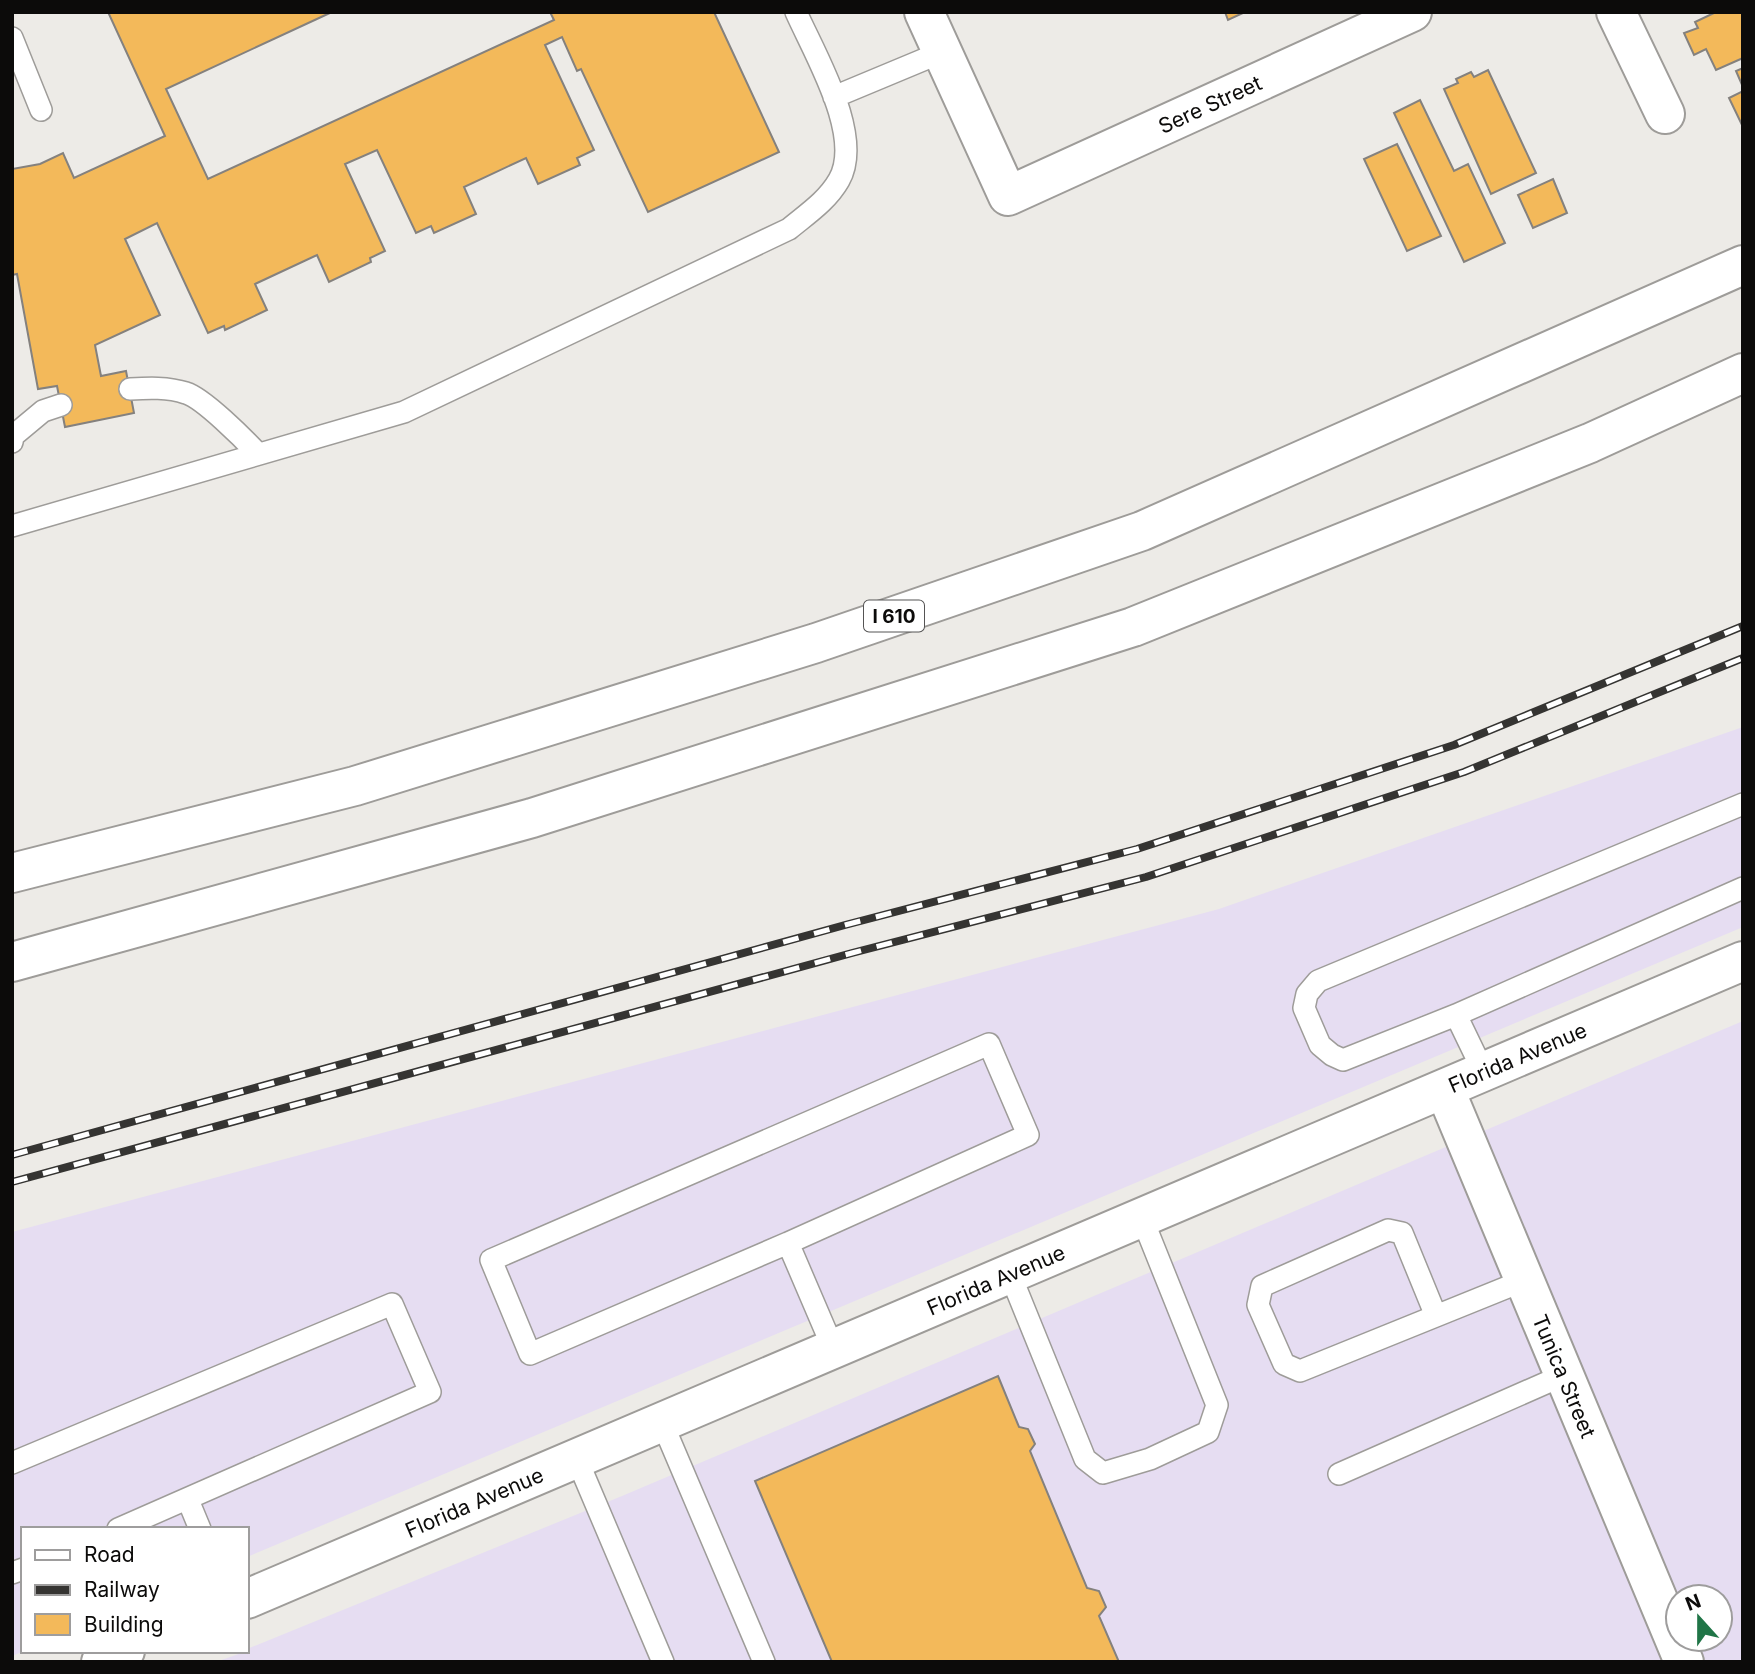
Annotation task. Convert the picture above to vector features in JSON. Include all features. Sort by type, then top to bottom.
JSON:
[{"type":"main road","points":[[923,12],[942,52]]},
{"type":"main road","name":"Sere Street","points":[[942,52],[1008,196],[1412,12]]},
{"type":"main road","points":[[1616,12],[1665,114]]},
{"type":"main road","name":"I 610","points":[[12,873],[355,786],[816,643],[1142,531],[1743,265]]},
{"type":"main road","points":[[12,962],[532,818],[1133,627],[1590,443],[1743,373]]},
{"type":"main road","name":"Florida Avenue","points":[[248,1599],[661,1420],[1483,1073],[1739,973]]},
{"type":"main road","name":"Tunica Street","points":[[1445,1090],[1684,1662]]},
{"type":"main road","points":[[101,1662],[121,1653]]},
{"type":"lane","points":[[12,526],[404,412],[789,229],[822,203],[840,178],[847,147],[843,118],[796,12]]},
{"type":"lane","points":[[12,38],[41,110]]},
{"type":"lane","points":[[834,97],[942,52]]},
{"type":"lane","points":[[130,389],[153,388],[188,393],[231,427],[258,454]]},
{"type":"lane","points":[[12,442],[13,436],[43,411],[61,405]]},
{"type":"lane","points":[[1743,803],[1318,981],[1307,994],[1304,1008],[1320,1045],[1343,1060],[1455,1015],[1743,888]]},
{"type":"lane","points":[[1455,1015],[1483,1073]]},
{"type":"lane","points":[[989,1044],[1028,1135],[788,1243],[530,1354],[491,1260],[989,1044]]},
{"type":"lane","points":[[1010,1274],[1085,1459],[1103,1473],[1150,1459],[1209,1432],[1217,1405],[1142,1218]]},
{"type":"lane","points":[[1436,1316],[1402,1233],[1388,1230],[1262,1286],[1258,1305],[1284,1364],[1300,1371],[1436,1316],[1525,1280]]},
{"type":"lane","points":[[788,1243],[832,1348]]},
{"type":"lane","points":[[12,1463],[392,1304],[429,1392],[123,1527]]},
{"type":"lane","points":[[1339,1474],[1564,1375]]},
{"type":"lane","points":[[661,1420],[764,1662]]},
{"type":"lane","points":[[576,1457],[663,1662]]},
{"type":"lane","points":[[188,1500],[199,1527]]},
{"type":"shaded area","points":[[1743,727],[1743,927],[248,1557],[248,1527],[21,1527],[21,1652],[12,1656],[12,1232],[1219,909]]},
{"type":"shaded area","points":[[1743,1021],[1743,1662],[216,1662],[248,1653],[248,1649],[622,1496]]},
{"type":"building","points":[[108,12],[332,12],[166,89],[208,179],[554,20],[550,12],[714,12],[779,152],[648,212],[581,69],[577,71],[562,37],[545,45],[594,150],[577,158],[580,165],[538,184],[526,158],[464,187],[476,214],[434,233],[431,226],[416,233],[377,150],[345,164],[385,251],[370,258],[371,262],[329,282],[317,255],[255,284],[267,310],[225,330],[224,326],[208,333],[157,223],[125,239],[160,315],[95,345],[101,376],[126,371],[134,413],[65,427],[57,386],[38,389],[17,274],[12,275],[12,169],[40,164],[63,153],[74,178],[165,136]]},
{"type":"building","points":[[1225,12],[1245,12],[1228,20]]},
{"type":"building","points":[[1716,12],[1743,12],[1743,58],[1716,70],[1706,49],[1694,55],[1684,33],[1698,28],[1695,22]]},
{"type":"building","points":[[1743,68],[1743,87],[1736,71]]},
{"type":"building","points":[[1488,70],[1536,173],[1491,194],[1444,89],[1458,83],[1456,79],[1471,72],[1474,77]]},
{"type":"building","points":[[1743,91],[1743,127],[1729,98]]},
{"type":"building","points":[[1420,100],[1454,171],[1468,164],[1505,243],[1464,262],[1394,113]]},
{"type":"building","points":[[1397,144],[1441,236],[1407,251],[1364,159]]},
{"type":"building","points":[[1553,179],[1567,213],[1533,228],[1518,195]]},
{"type":"building","points":[[998,1376],[1019,1427],[1028,1429],[1035,1444],[1030,1451],[1087,1588],[1099,1591],[1106,1607],[1099,1616],[1119,1662],[832,1662],[755,1481]]},
{"type":"railway","points":[[12,1155],[845,925],[1137,849],[1454,745],[1743,626]]},
{"type":"railway","points":[[12,1182],[852,953],[1146,877],[1464,772],[1743,658]]}]
